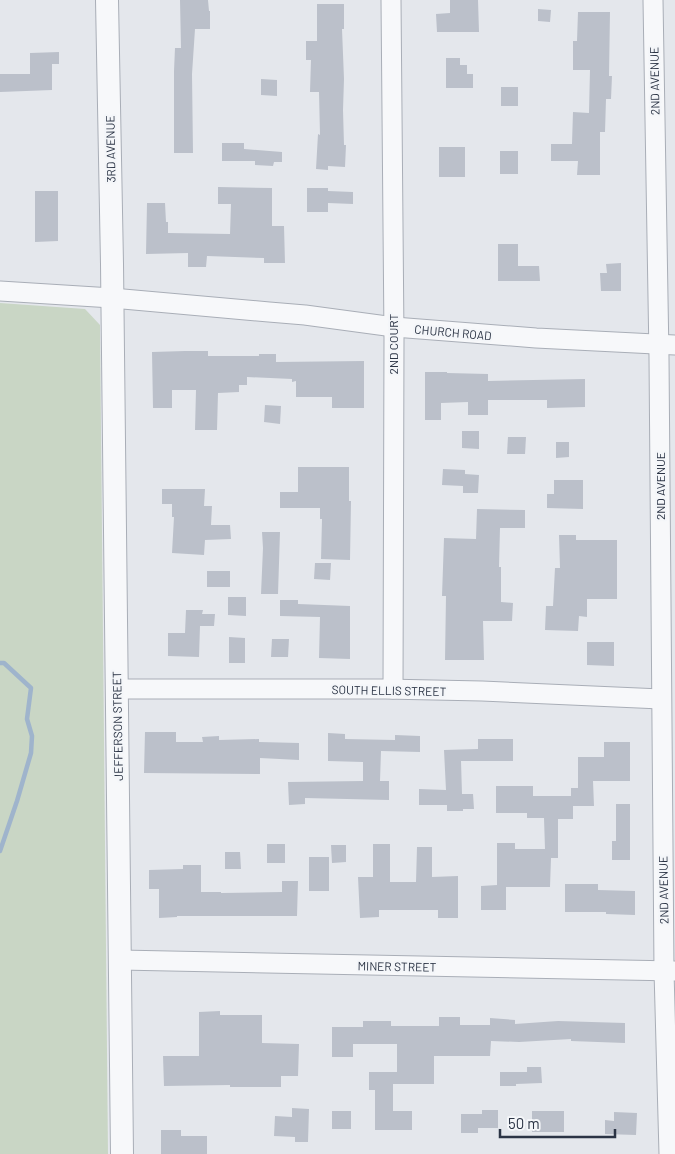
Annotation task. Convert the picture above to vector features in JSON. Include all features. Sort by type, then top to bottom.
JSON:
[{"type":"street","name":"3RD AVENUE","points":[[108,0],[112,298]]},
{"type":"street","name":"2ND COURT","points":[[391,0],[394,327],[392,689]]},
{"type":"street","name":"2ND AVENUE","points":[[653,0],[667,344],[661,698],[670,971],[669,1154]]},
{"type":"street","name":"CHURCH ROAD","points":[[0,290],[304,315],[394,327],[536,338],[667,344]]},
{"type":"street","name":"JEFFERSON STREET","points":[[112,298],[122,1154]]},
{"type":"street","name":"SOUTH ELLIS STREET","points":[[116,689],[392,689],[661,698]]},
{"type":"street","name":"MINER STREET","points":[[120,960],[670,971]]},
{"type":"green space","points":[[0,303],[85,309],[100,325],[108,1154],[0,1154]]},
{"type":"building","points":[[180,0],[208,0],[210,11],[210,29],[195,29],[192,74],[193,153],[174,153],[174,71],[175,48],[181,48]]},
{"type":"building","points":[[450,0],[478,0],[479,32],[437,32],[436,14],[450,13]]},
{"type":"building","points":[[317,4],[344,4],[344,29],[342,29],[345,167],[328,166],[328,170],[316,169],[318,134],[320,135],[319,92],[310,92],[311,60],[306,60],[306,41],[317,41]]},
{"type":"building","points":[[538,9],[551,10],[550,22],[538,21]]},
{"type":"building","points":[[578,12],[610,12],[609,76],[612,76],[611,99],[606,99],[605,132],[600,132],[600,175],[577,175],[578,161],[551,161],[551,144],[572,144],[573,112],[589,113],[590,70],[573,70],[573,41],[577,41]]},
{"type":"building","points":[[59,52],[59,64],[52,64],[52,90],[0,92],[0,74],[30,74],[30,53]]},
{"type":"building","points":[[446,58],[460,58],[460,65],[467,65],[467,74],[473,74],[473,88],[446,88]]},
{"type":"building","points":[[261,79],[277,80],[277,96],[261,95]]},
{"type":"building","points":[[501,87],[518,87],[518,106],[501,106]]},
{"type":"building","points":[[222,143],[244,143],[244,149],[282,152],[282,162],[274,162],[273,166],[255,165],[255,161],[222,161]]},
{"type":"building","points":[[439,147],[465,147],[465,177],[439,177]]},
{"type":"building","points":[[500,151],[518,151],[518,174],[500,174]]},
{"type":"building","points":[[218,187],[272,188],[272,226],[284,226],[285,263],[264,263],[264,258],[207,256],[206,267],[188,267],[188,253],[146,254],[147,203],[165,203],[168,233],[230,234],[231,204],[218,204]]},
{"type":"building","points":[[307,188],[328,188],[328,191],[353,192],[353,204],[328,203],[328,212],[307,212]]},
{"type":"building","points":[[35,191],[58,191],[58,241],[35,242]]},
{"type":"building","points":[[498,244],[518,244],[518,266],[539,266],[540,281],[498,281]]},
{"type":"building","points":[[621,263],[621,291],[601,291],[600,273],[607,273],[606,264]]},
{"type":"building","points":[[208,351],[208,356],[276,354],[276,362],[364,361],[364,408],[332,408],[332,397],[296,397],[296,381],[292,382],[292,379],[247,377],[247,385],[239,385],[239,392],[218,393],[217,430],[195,430],[196,390],[172,390],[172,408],[153,408],[152,352]]},
{"type":"building","points":[[425,372],[488,374],[488,381],[585,379],[585,407],[547,408],[547,400],[488,400],[488,415],[468,415],[468,402],[441,403],[441,420],[425,420]]},
{"type":"building","points":[[265,405],[281,406],[280,424],[264,422]]},
{"type":"building","points":[[462,431],[479,431],[479,449],[462,448]]},
{"type":"building","points":[[508,437],[526,437],[525,454],[507,454]]},
{"type":"building","points":[[556,442],[569,442],[569,457],[556,458]]},
{"type":"building","points":[[298,467],[349,467],[349,501],[351,501],[350,560],[321,559],[322,519],[320,519],[320,508],[280,508],[280,492],[298,492]]},
{"type":"building","points":[[443,469],[465,470],[465,474],[479,475],[478,493],[463,493],[463,486],[442,485]]},
{"type":"building","points":[[554,480],[583,480],[583,509],[547,508],[547,494],[554,494]]},
{"type":"building","points":[[162,489],[205,489],[204,506],[212,506],[211,525],[230,525],[231,539],[205,540],[204,555],[172,553],[174,517],[172,517],[172,504],[162,504]]},
{"type":"building","points":[[477,509],[525,510],[525,528],[500,528],[499,567],[501,567],[501,602],[513,603],[512,621],[483,621],[484,660],[445,660],[446,596],[442,596],[444,538],[476,539]]},
{"type":"building","points":[[262,532],[280,532],[278,594],[261,594]]},
{"type":"building","points":[[559,535],[576,535],[576,540],[617,540],[617,599],[587,599],[587,617],[579,616],[578,631],[545,630],[546,606],[553,606],[555,568],[560,568]]},
{"type":"building","points":[[315,563],[331,563],[330,580],[314,579]]},
{"type":"building","points":[[207,571],[230,571],[230,587],[207,587]]},
{"type":"building","points":[[228,597],[246,597],[246,616],[228,615]]},
{"type":"building","points":[[280,600],[298,600],[298,604],[350,606],[350,659],[319,658],[320,617],[280,616]]},
{"type":"building","points":[[186,610],[203,610],[202,614],[215,614],[214,626],[200,626],[199,657],[168,656],[168,633],[185,633]]},
{"type":"building","points":[[229,637],[245,638],[245,663],[229,663]]},
{"type":"building","points":[[272,639],[289,639],[288,657],[271,657]]},
{"type":"building","points":[[587,642],[614,642],[614,666],[587,665]]},
{"type":"building","points":[[145,732],[176,732],[176,742],[203,742],[202,737],[219,736],[219,740],[259,739],[259,742],[299,743],[299,760],[260,758],[260,774],[144,773]]},
{"type":"building","points":[[328,733],[345,734],[345,739],[395,740],[395,735],[420,736],[420,752],[381,751],[380,781],[389,781],[389,800],[305,798],[305,804],[289,805],[288,782],[363,781],[363,762],[328,761]]},
{"type":"building","points":[[478,739],[513,739],[513,761],[461,761],[462,794],[473,794],[474,809],[447,811],[447,805],[419,805],[419,789],[446,790],[444,750],[478,749]]},
{"type":"building","points":[[604,742],[630,742],[630,781],[593,781],[594,806],[573,806],[573,819],[558,819],[558,858],[551,858],[550,887],[506,887],[506,910],[481,910],[481,886],[497,885],[497,843],[515,843],[515,849],[545,849],[544,818],[527,818],[527,813],[496,813],[496,786],[533,786],[533,796],[571,796],[571,788],[578,788],[578,757],[604,757]]},
{"type":"building","points":[[616,804],[630,804],[630,860],[612,860],[612,841],[616,841]]},
{"type":"building","points":[[267,844],[285,844],[285,863],[267,863]]},
{"type":"building","points":[[373,844],[390,844],[390,882],[416,882],[417,847],[432,847],[432,877],[458,876],[458,918],[438,918],[438,910],[379,910],[379,917],[360,918],[358,877],[373,877]]},
{"type":"building","points":[[331,845],[346,845],[346,862],[332,863]]},
{"type":"building","points":[[225,852],[240,852],[241,869],[225,869]]},
{"type":"building","points":[[309,857],[329,857],[329,891],[309,891]]},
{"type":"building","points":[[183,865],[201,865],[201,892],[282,892],[282,881],[298,881],[297,916],[177,916],[159,918],[159,889],[149,889],[149,870],[183,869]]},
{"type":"building","points":[[565,884],[598,884],[598,890],[635,891],[635,915],[606,914],[606,912],[565,912]]},
{"type":"building","points":[[220,1011],[220,1015],[262,1015],[262,1043],[299,1044],[298,1076],[281,1076],[281,1087],[230,1087],[230,1085],[164,1086],[163,1056],[199,1056],[199,1012]]},
{"type":"building","points":[[439,1017],[460,1017],[460,1025],[490,1025],[490,1018],[515,1020],[515,1024],[558,1021],[625,1023],[625,1043],[571,1041],[571,1039],[519,1042],[491,1041],[490,1056],[434,1056],[434,1084],[393,1084],[393,1111],[412,1111],[412,1130],[375,1130],[375,1090],[369,1090],[369,1072],[397,1072],[397,1044],[353,1044],[353,1057],[332,1057],[332,1027],[363,1027],[363,1021],[391,1021],[391,1026],[439,1026]]},
{"type":"building","points":[[527,1067],[541,1067],[542,1083],[500,1086],[500,1072],[527,1072]]},
{"type":"building","points":[[292,1108],[309,1109],[308,1142],[295,1142],[295,1137],[274,1136],[275,1116],[292,1117]]},
{"type":"building","points":[[482,1110],[498,1110],[498,1128],[478,1128],[478,1133],[461,1133],[461,1114],[482,1114]]},
{"type":"building","points":[[332,1111],[351,1111],[351,1129],[332,1129]]},
{"type":"building","points":[[532,1111],[564,1111],[564,1132],[532,1132]]},
{"type":"building","points":[[614,1112],[637,1113],[636,1135],[605,1134],[605,1120],[614,1121]]},
{"type":"building","points":[[161,1130],[181,1130],[181,1136],[207,1136],[207,1154],[161,1154]]},
{"type":"waterway","points":[[0,663],[4,663],[31,688],[27,719],[32,736],[31,753],[0,851]]}]
